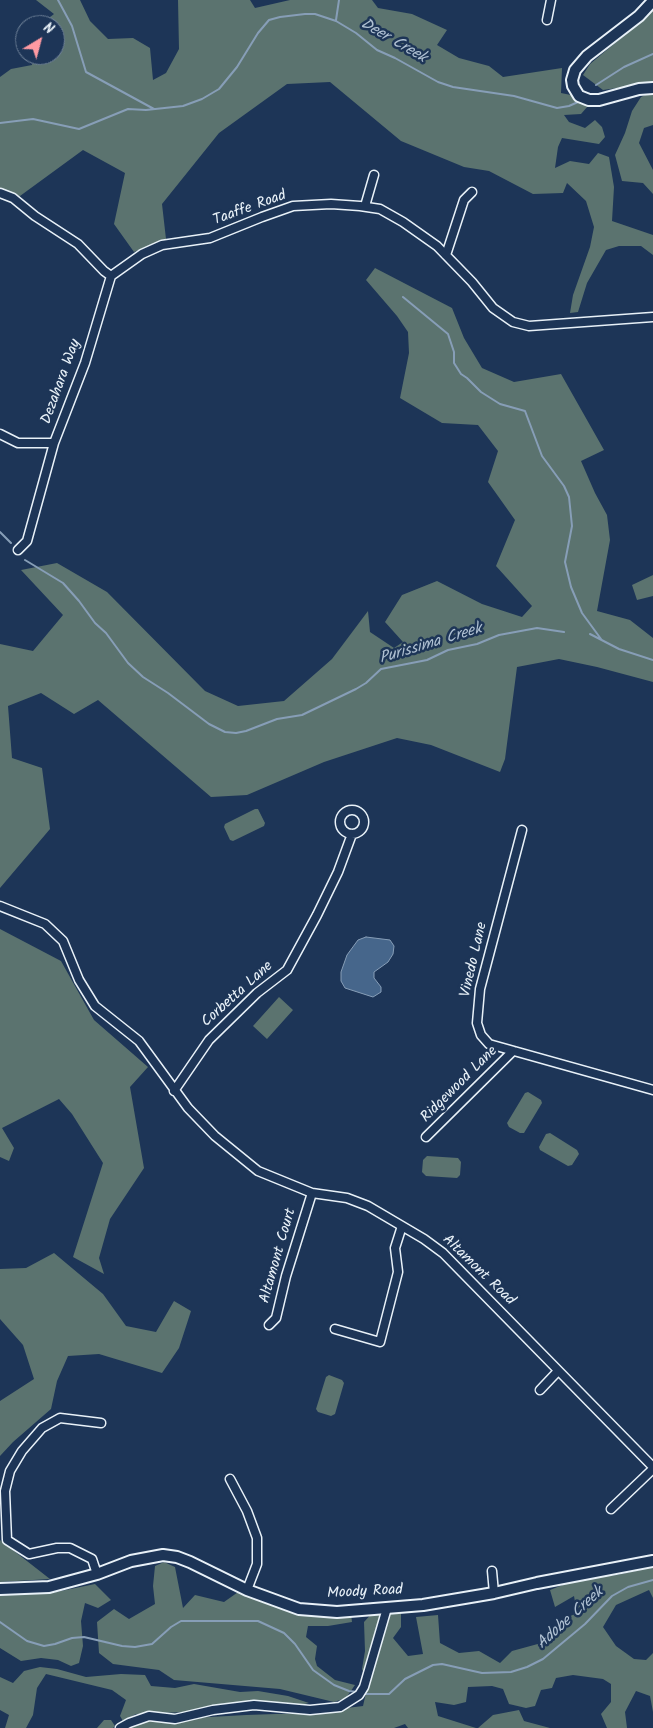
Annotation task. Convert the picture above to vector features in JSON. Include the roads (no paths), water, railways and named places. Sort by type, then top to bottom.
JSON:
[{"type":"street","points":[[547,20],[551,0]]},
{"type":"street","points":[[653,2],[639,16],[587,56],[575,70],[572,80],[579,96],[589,100],[600,100],[638,89],[653,88]]},
{"type":"street","points":[[365,206],[374,175]]},
{"type":"street","points":[[446,255],[464,200],[472,192]]},
{"type":"street","points":[[0,193],[13,198],[35,216],[78,244],[111,276]]},
{"type":"street","name":"Taaffe Road","points":[[111,276],[142,254],[162,245],[210,238],[293,206],[344,204],[380,209],[403,222],[437,246],[472,282],[493,308],[513,322],[529,326],[653,317]]},
{"type":"street","name":"Dezahara Way","points":[[0,434],[18,443],[54,443],[85,363],[111,276]]},
{"type":"street","points":[[18,550],[26,541],[54,443]]},
{"type":"street","name":"Vinedo Lane","points":[[522,830],[480,989],[477,1024],[482,1035],[489,1044],[653,1090]]},
{"type":"street","name":"Corbetta Lane","points":[[174,1090],[209,1040],[257,994],[287,970],[338,872],[352,834]]},
{"type":"street","name":"Altamont Road","points":[[0,906],[46,924],[63,941],[79,980],[95,1006],[139,1041],[188,1108],[215,1136],[258,1171],[312,1193],[348,1198],[368,1206],[424,1238],[443,1254],[653,1468]]},
{"type":"street","name":"Ridgewood Lane","points":[[426,1137],[513,1051]]},
{"type":"street","name":"Altamont Court","points":[[269,1325],[276,1318],[286,1276],[312,1193]]},
{"type":"street","points":[[335,1329],[380,1342],[398,1272],[395,1248],[402,1226]]},
{"type":"street","points":[[540,1390],[558,1371]]},
{"type":"street","points":[[97,1574],[92,1559],[70,1548],[57,1548],[29,1554],[7,1540],[5,1491],[10,1471],[22,1451],[42,1428],[60,1418],[101,1424]]},
{"type":"street","points":[[611,1509],[653,1468]]},
{"type":"street","points":[[230,1479],[247,1512],[257,1538],[257,1564],[247,1590]]},
{"type":"street","name":"Moody Road","points":[[0,1589],[49,1587],[97,1574],[131,1561],[163,1556],[177,1557],[190,1562],[247,1590],[299,1609],[338,1612],[423,1605],[494,1593],[653,1561]]},
{"type":"street","points":[[492,1571],[494,1593]]},
{"type":"street","points":[[120,1728],[129,1722],[149,1716],[175,1719],[213,1710],[254,1705],[310,1710],[340,1707],[359,1695],[364,1687],[387,1608]]},
{"type":"water","points":[[366,937],[390,940],[394,946],[393,954],[388,962],[374,972],[374,978],[381,987],[381,992],[373,997],[345,988],[341,981],[341,972],[347,955],[358,940]]},
{"type":"waterway","points":[[58,0],[72,26],[86,72],[154,109]]},
{"type":"waterway","points":[[336,20],[339,0]]},
{"type":"waterway","name":"Deer Creek","points":[[0,123],[33,119],[79,129],[128,109],[146,110],[183,106],[202,99],[219,89],[237,67],[258,33],[269,20],[305,14],[315,14],[336,21],[356,33],[377,50],[438,82],[453,87],[514,96],[557,108],[578,102]]},
{"type":"waterway","name":"Deer Creek","points":[[596,85],[624,67],[653,54]]},
{"type":"waterway","points":[[403,297],[448,334],[454,352],[454,363],[461,374],[481,392],[500,404],[525,411],[542,456],[564,486],[569,497],[572,526],[565,562],[571,587],[582,613],[601,639]]},
{"type":"waterway","name":"Purissima Creek","points":[[0,532],[11,543]]},
{"type":"waterway","name":"Purissima Creek","points":[[25,560],[63,583],[95,623],[106,633],[128,663],[143,677],[209,724],[225,732],[236,733],[246,731],[277,719],[302,715],[356,689],[366,683],[381,669],[427,660],[448,650],[477,644],[499,635],[537,628],[564,632]]},
{"type":"waterway","name":"Purissima Creek","points":[[590,634],[619,649],[653,660]]},
{"type":"waterway","name":"Adobe Creek","points":[[364,1694],[389,1694],[405,1679],[433,1665],[442,1664],[482,1673],[511,1672],[527,1667],[543,1659],[585,1624],[612,1596],[628,1587],[653,1580]]},
{"type":"waterway","name":"Adobe Creek","points":[[0,1622],[27,1641],[44,1646],[72,1638],[84,1637],[122,1646],[135,1647],[152,1644],[171,1627],[181,1621],[258,1621],[284,1633],[295,1644],[313,1670],[334,1685],[349,1691],[358,1692]]}]
